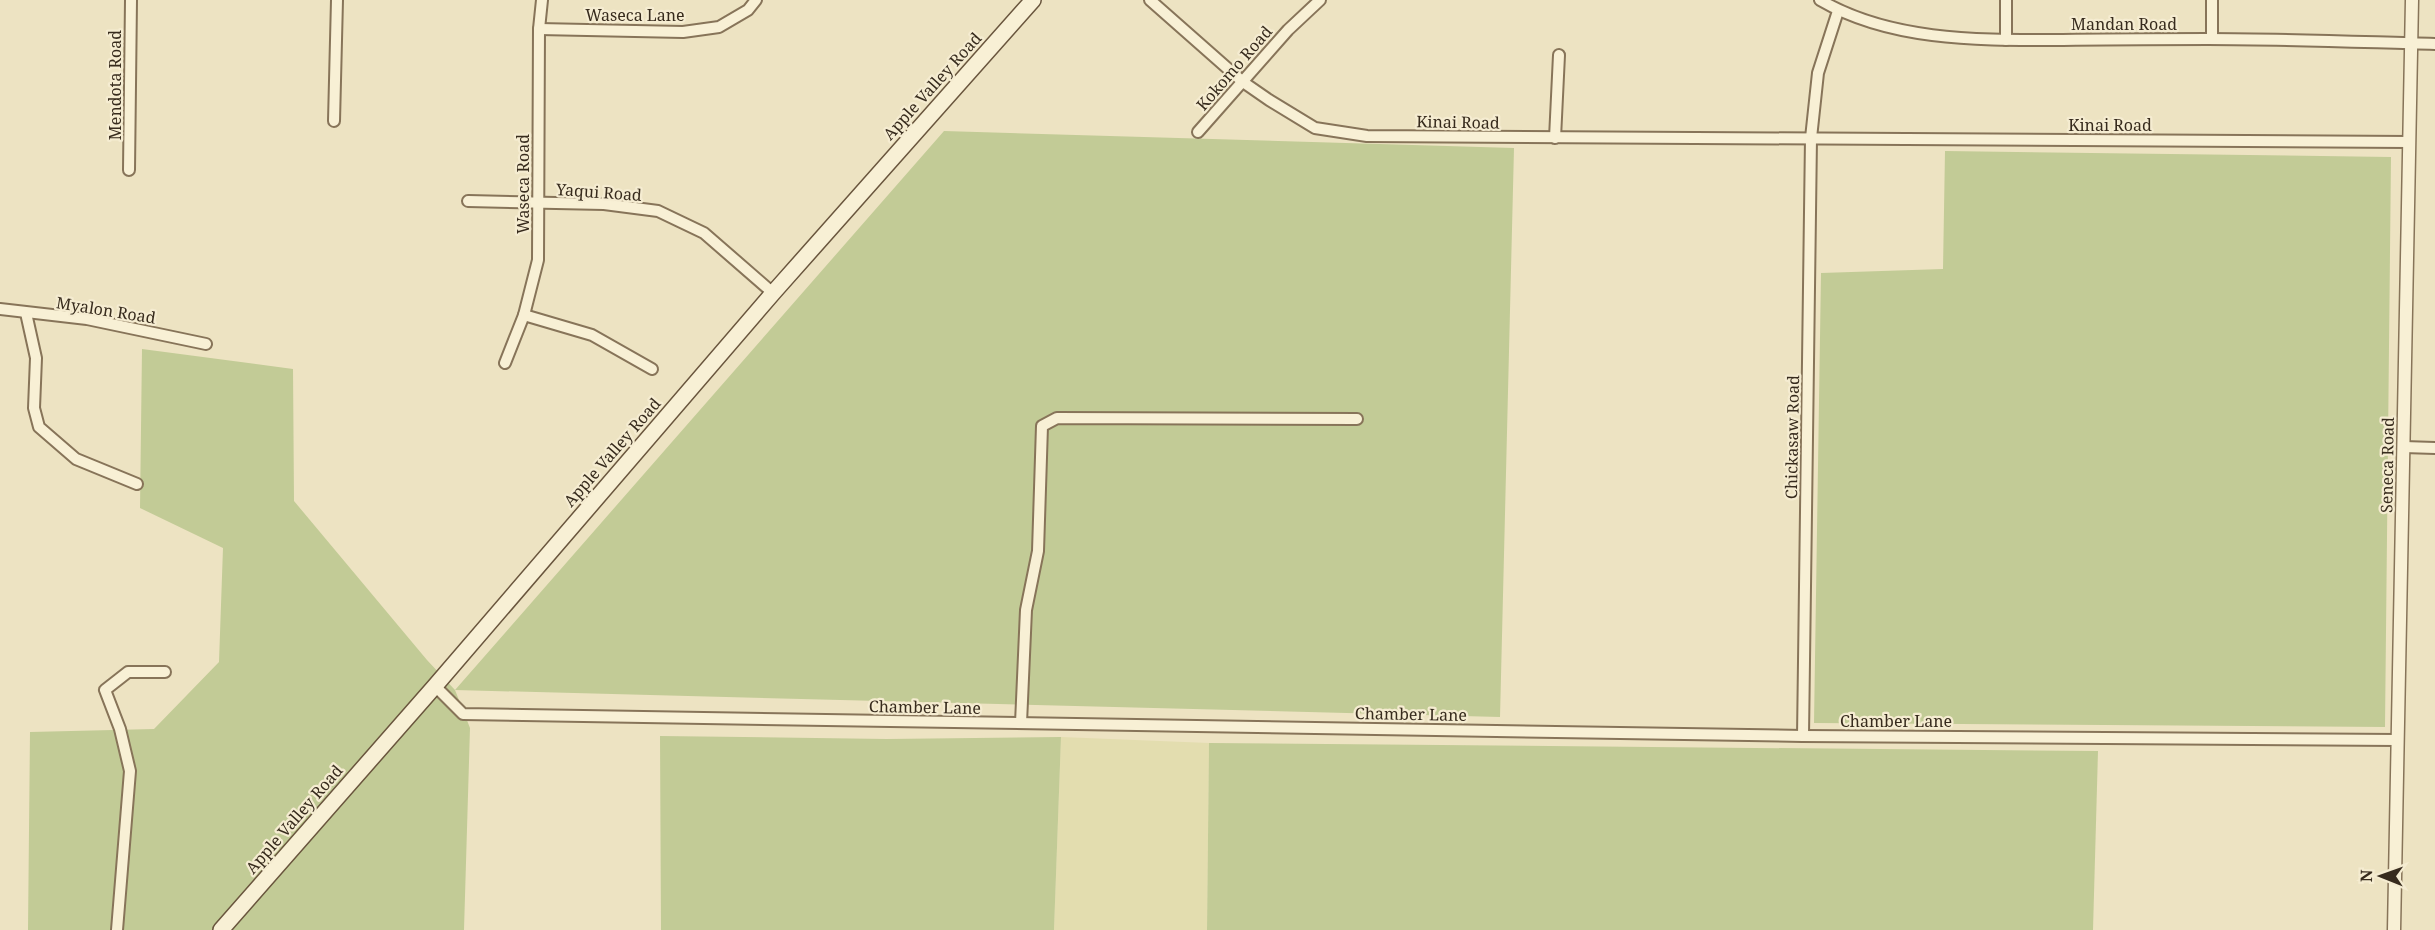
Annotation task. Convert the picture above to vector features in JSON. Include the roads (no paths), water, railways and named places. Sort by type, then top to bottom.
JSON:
[{"type":"main road","name":"Apple Valley Road","points":[[220,930],[435,686],[773,293],[1033,0]]},
{"type":"street","name":"Mendota Road","points":[[129,170],[131,0]]},
{"type":"street","points":[[334,121],[337,0]]},
{"type":"street","name":"Waseca Road","points":[[505,363],[524,315],[538,260],[539,29],[542,0]]},
{"type":"street","name":"Waseca Lane","points":[[539,29],[683,32],[719,27],[748,10],[756,0]]},
{"type":"street","name":"Kinai Road","points":[[1150,0],[1243,82],[1315,128],[1367,136],[2409,142]]},
{"type":"street","name":"Kokomo Road","points":[[1198,132],[1288,30],[1320,0]]},
{"type":"street","name":"Mandan Road","points":[[1820,0],[1838,11],[1888,26],[1937,37],[2006,40],[2212,39],[2435,44]]},
{"type":"street","points":[[2006,0],[2006,40]]},
{"type":"street","points":[[2212,0],[2212,39]]},
{"type":"street","name":"Seneca Road","points":[[2394,930],[2412,0]]},
{"type":"street","points":[[1811,138],[1818,74],[1838,11]]},
{"type":"street","points":[[1555,138],[1559,55]]},
{"type":"street","name":"Chickasaw Road","points":[[1803,736],[1811,138]]},
{"type":"street","name":"Yaqui Road","points":[[468,201],[604,204],[658,211],[704,233],[773,293]]},
{"type":"street","name":"Myalon Road","points":[[0,309],[87,319],[206,344]]},
{"type":"street","points":[[26,313],[36,358],[34,408],[39,427],[76,459],[137,484]]},
{"type":"street","points":[[524,315],[592,335],[652,369]]},
{"type":"street","points":[[1021,723],[1026,610],[1038,551],[1042,426],[1057,418],[1357,419]]},
{"type":"street","points":[[2404,447],[2435,448]]},
{"type":"street","points":[[117,930],[130,771],[120,729],[105,690],[128,672],[165,672]]},
{"type":"street","name":"Chamber Lane","points":[[435,686],[463,714],[1803,736],[2397,740]]}]
